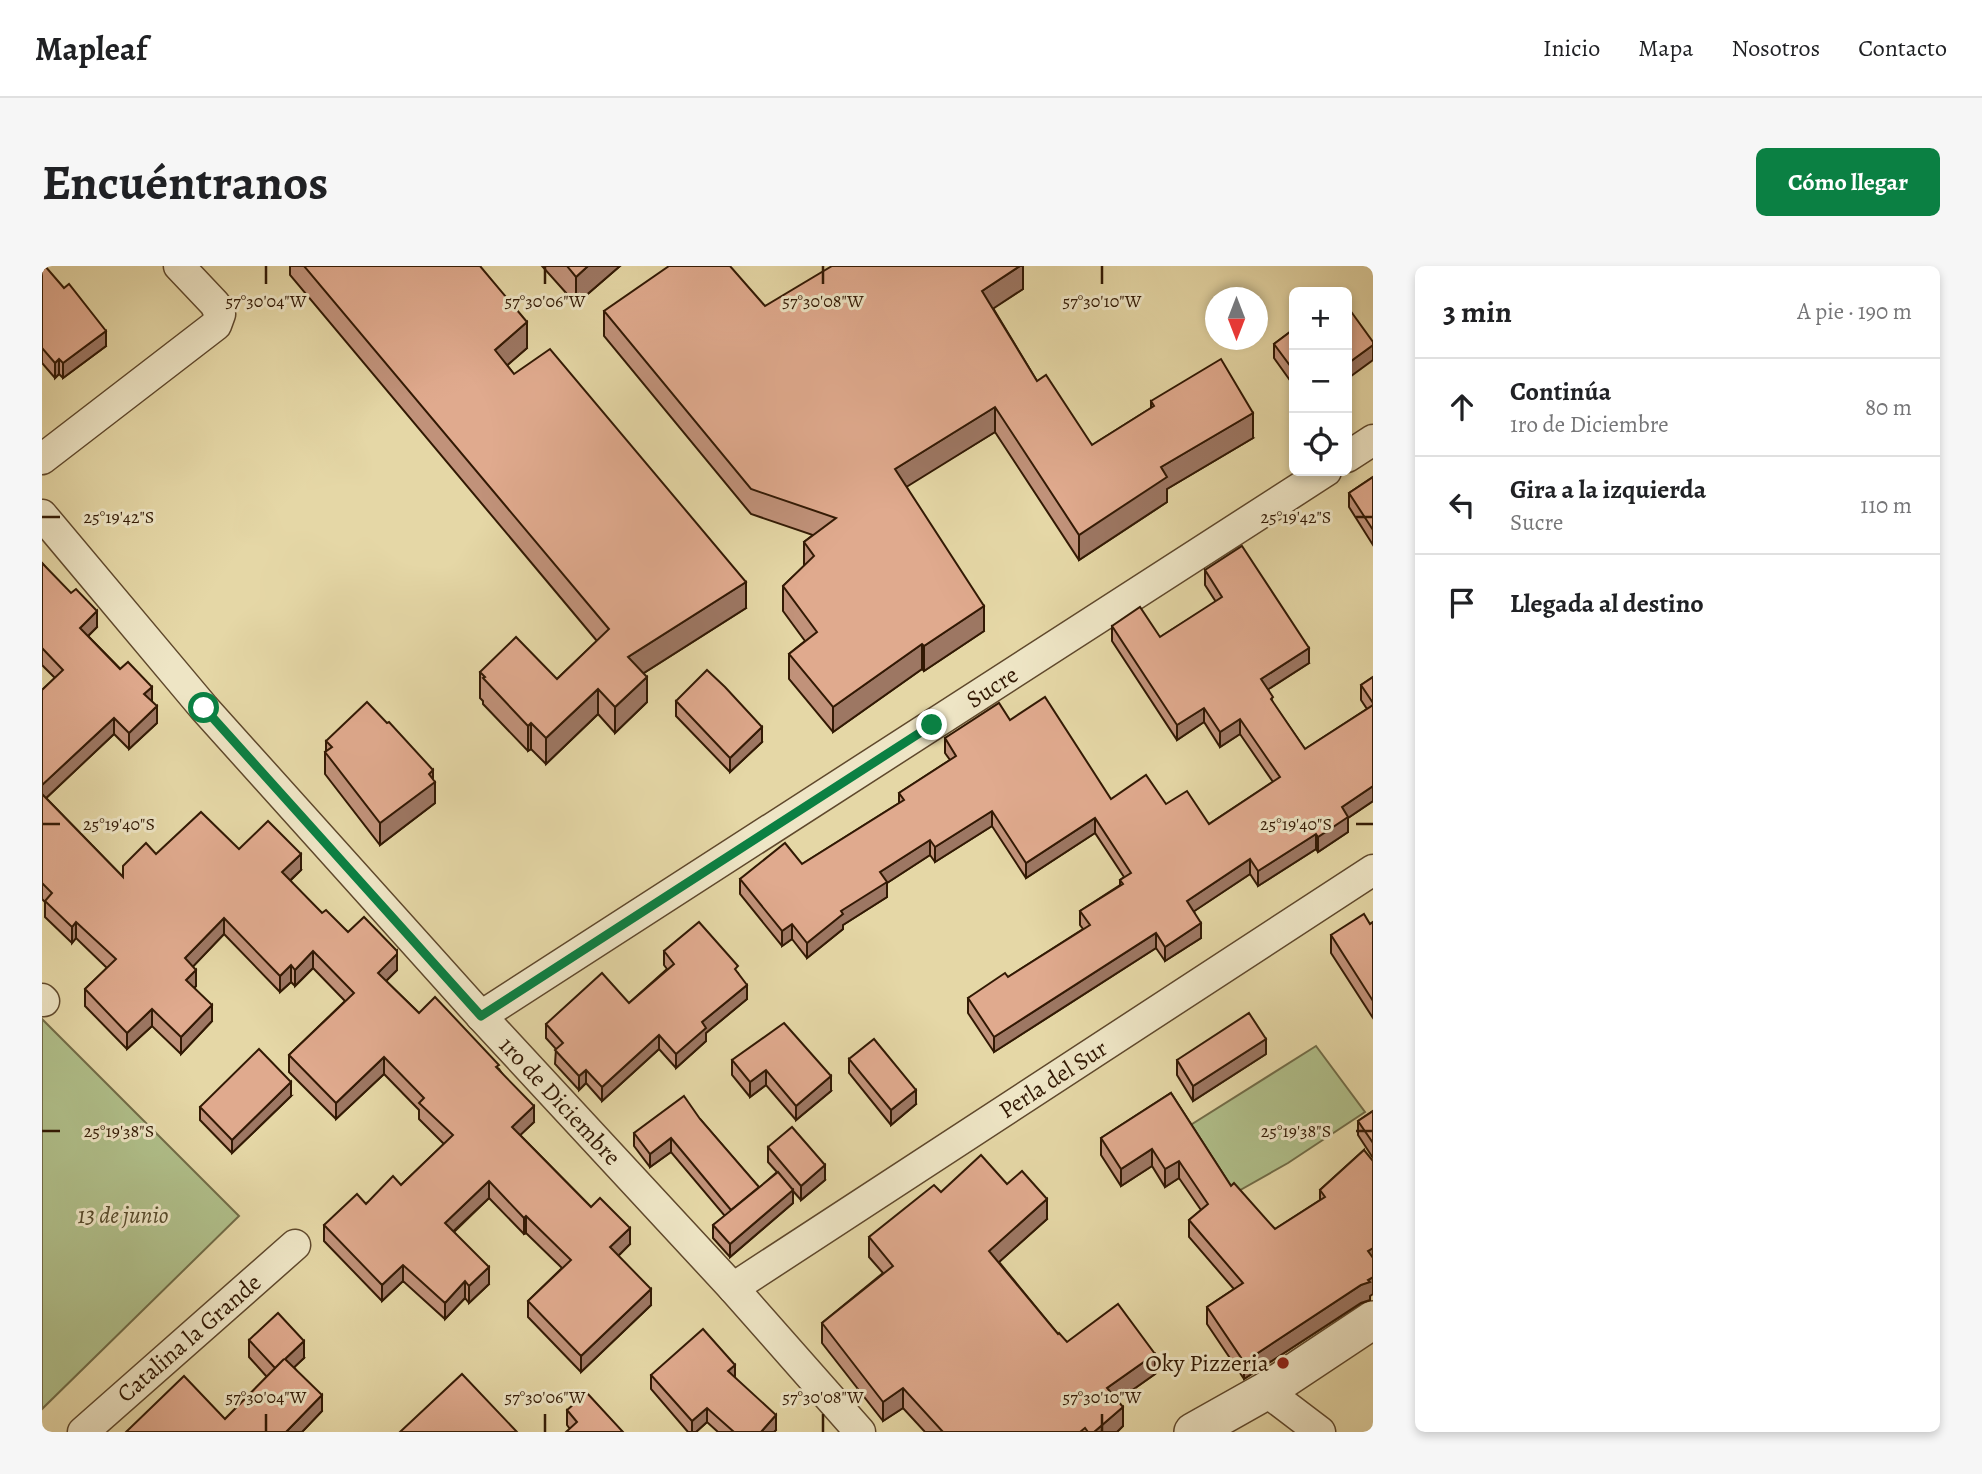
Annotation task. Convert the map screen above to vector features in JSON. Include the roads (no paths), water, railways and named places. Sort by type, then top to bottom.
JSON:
[{"type":"street","points":[[42,459],[216,325],[220,314],[215,304],[178,266]]},
{"type":"street","points":[[1352,454],[1373,440]]},
{"type":"street","name":"Sucre","points":[[481,1016],[1318,476]]},
{"type":"street","name":"1ro de Diciembre","points":[[42,515],[204,708],[481,1016],[733,1288],[860,1432]]},
{"type":"street","name":"Perla del Sur","points":[[733,1288],[1373,870]]},
{"type":"street","name":"Catalina la Grande","points":[[83,1432],[295,1245]]},
{"type":"street","points":[[1193,1432],[1266,1391],[1373,1320]]},
{"type":"street","points":[[1266,1391],[1320,1432]]},
{"type":"place","name":"Oky Pizzeria","points":[[1283,1363]]},
{"type":"park label","name":"13 de junio","points":[[123,1215]]}]
